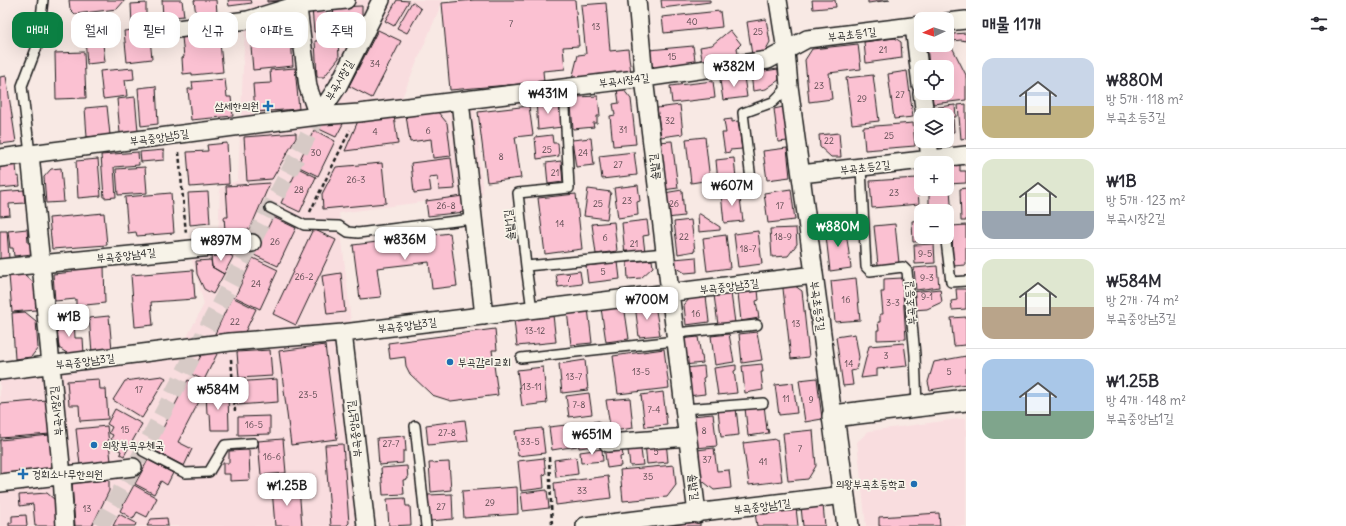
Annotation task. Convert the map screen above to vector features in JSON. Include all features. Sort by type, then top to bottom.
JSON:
[{"type":"street","points":[[180,29],[248,20],[298,2],[346,0]]},
{"type":"street","name":"부곡시장길","points":[[318,116],[338,86],[381,0]]},
{"type":"street","name":"솔밭길","points":[[637,0],[644,78],[697,514]]},
{"type":"street","name":"부곡초등3길","points":[[778,0],[786,51],[789,86],[848,526]]},
{"type":"street","points":[[298,2],[308,87],[318,116]]},
{"type":"street","points":[[954,21],[966,20]]},
{"type":"street","name":"부곡초등1길","points":[[786,51],[807,39],[914,26]]},
{"type":"street","name":"부곡시장4길","points":[[318,116],[359,113],[644,78],[768,60],[786,51]]},
{"type":"street","points":[[460,101],[484,316]]},
{"type":"street","name":"부곡중앙남5길","points":[[0,158],[318,116]]},
{"type":"street","name":"부곡시장2길","points":[[30,154],[40,263],[52,365],[65,526]]},
{"type":"street","name":"부곡초등2길","points":[[954,156],[966,155]]},
{"type":"street","name":"부곡초등2길","points":[[801,174],[914,161]]},
{"type":"street","name":"부곡중앙남4길","points":[[0,268],[252,242]]},
{"type":"street","name":"부곡중앙남3길","points":[[0,371],[230,342],[343,333],[814,275]]},
{"type":"street","name":"부곡중앙남1길","points":[[343,333],[366,526]]},
{"type":"street","points":[[833,416],[966,400]]},
{"type":"street","points":[[608,443],[688,437]]},
{"type":"street","points":[[0,483],[133,467]]},
{"type":"street","name":"부곡중앙남1길","points":[[585,526],[844,496]]},
{"type":"lane","points":[[30,154],[22,86],[38,44],[43,0]]},
{"type":"lane","points":[[751,180],[743,113],[773,102],[789,86]]},
{"type":"lane","name":"솔밭1길","points":[[526,266],[518,193],[569,188],[564,88]]},
{"type":"lane","name":"부곡초등길","points":[[861,168],[866,267],[870,271],[903,268],[907,271],[915,355],[917,406]]},
{"type":"lane","points":[[270,208],[304,225],[339,226],[348,232],[358,233],[464,220]]},
{"type":"lane","points":[[946,244],[951,282],[966,281]]},
{"type":"lane","points":[[532,310],[526,266],[665,253]]},
{"type":"lane","points":[[521,358],[757,325]]},
{"type":"lane","points":[[684,409],[763,403]]},
{"type":"lane","points":[[415,426],[426,526]]},
{"type":"lane","points":[[143,451],[184,473],[209,472],[225,445],[253,443]]},
{"type":"path","points":[[304,225],[359,113]]},
{"type":"path","points":[[177,134],[187,249]]},
{"type":"path","points":[[230,342],[235,411]]},
{"type":"path","points":[[549,457],[552,526]]},
{"type":"shaded area","points":[[251,0],[443,0],[400,102],[474,96],[483,194],[339,213],[351,322],[337,325],[337,338],[356,526],[0,526],[0,377],[185,341],[204,304],[192,260],[218,241],[220,188],[238,180],[246,21],[246,48],[308,48],[308,12],[248,12]]},
{"type":"shaded area","name":"의왕부곡초등학교","points":[[966,418],[966,526],[866,526],[857,442],[869,431]]},
{"type":"building","points":[[69,0],[125,0],[117,9],[92,12],[73,12],[70,9]]},
{"type":"building","points":[[162,0],[182,0],[184,16],[180,16],[180,12],[163,12]]},
{"type":"building","points":[[194,0],[216,0],[217,12],[196,12]]},
{"type":"building","points":[[228,0],[251,0],[252,3],[229,6]]},
{"type":"building","points":[[267,0],[289,0],[267,2]]},
{"type":"building","points":[[397,0],[409,1],[394,26],[385,21]]},
{"type":"building","points":[[474,0],[575,0],[579,46],[563,47],[565,69],[543,71],[544,82],[450,90],[442,3]]},
{"type":"building","points":[[661,0],[710,0],[710,2],[662,8]]},
{"type":"building","points":[[812,0],[835,0],[836,7],[813,9]]},
{"type":"building","points":[[868,0],[890,0],[868,3]]},
{"type":"building","points":[[412,2],[421,9],[407,33],[397,28]]},
{"type":"building","points":[[146,3],[146,12],[131,12],[131,4]]},
{"type":"building","points":[[606,3],[610,51],[628,49],[631,73],[572,79],[578,55],[586,54],[581,5]]},
{"type":"building","points":[[362,6],[362,12],[333,12],[333,7]]},
{"type":"building","points":[[326,7],[326,12],[316,12],[316,32],[314,32],[312,8]]},
{"type":"building","points":[[720,11],[722,27],[664,33],[662,17]]},
{"type":"building","points":[[766,19],[770,42],[764,53],[752,55],[747,22]]},
{"type":"building","points":[[129,30],[129,48],[151,48],[152,59],[127,62],[124,31]]},
{"type":"building","points":[[378,30],[401,41],[372,98],[349,86]]},
{"type":"building","points":[[730,30],[741,44],[737,48],[739,59],[703,65],[700,47],[712,45]]},
{"type":"building","points":[[966,33],[966,41],[954,41],[954,34]]},
{"type":"building","points":[[188,36],[188,48],[221,48],[223,72],[192,75],[192,73],[183,74],[182,58],[184,57],[182,37]]},
{"type":"building","points":[[895,38],[901,42],[902,58],[866,63],[864,42]]},
{"type":"building","points":[[315,41],[316,48],[338,48],[339,58],[324,77],[317,77]]},
{"type":"building","points":[[858,44],[861,69],[829,73],[832,99],[809,102],[805,60],[812,49]]},
{"type":"building","points":[[693,46],[696,67],[657,70],[650,63],[649,50]]},
{"type":"building","points":[[86,48],[103,48],[105,62],[87,64]]},
{"type":"building","points":[[251,48],[292,48],[293,66],[253,70]]},
{"type":"building","points":[[954,51],[966,75],[966,100],[933,104],[933,100],[954,100],[954,60],[928,60],[928,52]]},
{"type":"building","points":[[84,52],[86,98],[56,99],[55,53]]},
{"type":"building","points":[[133,68],[134,79],[125,80],[127,96],[103,99],[100,71]]},
{"type":"building","points":[[295,68],[299,109],[255,112],[253,84],[271,83],[270,70]]},
{"type":"building","points":[[778,69],[779,80],[766,89],[753,91],[751,73]]},
{"type":"building","points":[[907,71],[913,117],[894,119],[888,74]]},
{"type":"building","points":[[873,75],[879,121],[852,124],[846,78]]},
{"type":"building","points":[[6,76],[16,142],[0,144],[0,77]]},
{"type":"building","points":[[744,77],[747,97],[723,100],[720,80]]},
{"type":"building","points":[[225,79],[227,97],[231,97],[233,116],[191,120],[188,89],[193,89],[192,82]]},
{"type":"building","points":[[713,81],[715,98],[672,103],[670,86]]},
{"type":"building","points":[[156,86],[158,124],[141,126],[138,88]]},
{"type":"building","points":[[617,89],[623,89],[631,99],[636,144],[613,146],[610,116],[615,115],[613,104],[619,103]]},
{"type":"building","points":[[598,96],[600,116],[597,116],[597,123],[593,123],[594,127],[573,129],[571,106],[577,97]]},
{"type":"building","points":[[135,97],[138,131],[120,133],[117,99]]},
{"type":"building","points":[[548,99],[559,104],[562,127],[538,130],[536,100]]},
{"type":"building","points":[[966,104],[966,138],[961,139],[958,105]]},
{"type":"building","points":[[680,105],[683,134],[661,137],[657,108]]},
{"type":"building","points":[[955,105],[956,117],[954,117],[954,108],[930,108]]},
{"type":"building","points":[[107,106],[110,135],[87,137],[85,108]]},
{"type":"building","points":[[529,106],[533,135],[515,137],[521,178],[487,182],[478,112]]},
{"type":"building","points":[[783,107],[788,141],[778,142],[774,109]]},
{"type":"building","points":[[437,111],[447,123],[451,156],[433,158],[431,139],[410,142],[406,115]]},
{"type":"building","points":[[394,116],[398,144],[345,151],[358,121]]},
{"type":"building","points":[[732,119],[732,122],[738,121],[742,149],[730,150],[730,152],[725,153],[722,133],[726,133],[724,120]]},
{"type":"building","points":[[322,121],[344,122],[336,137],[319,129]]},
{"type":"building","points":[[913,123],[914,146],[865,150],[863,127]]},
{"type":"building","points":[[314,130],[335,141],[318,176],[297,166]]},
{"type":"building","points":[[296,133],[296,138],[272,179],[247,181],[244,137]]},
{"type":"building","points":[[839,133],[841,157],[831,157],[820,147],[819,135]]},
{"type":"building","points":[[552,135],[553,143],[558,143],[559,156],[537,159],[535,137]]},
{"type":"building","points":[[705,137],[710,180],[691,183],[686,139]]},
{"type":"building","points":[[591,138],[594,165],[576,167],[572,140]]},
{"type":"building","points":[[672,141],[678,188],[663,190],[657,142]]},
{"type":"building","points":[[227,143],[229,184],[190,187],[187,152],[208,151],[207,145]]},
{"type":"building","points":[[787,148],[790,177],[767,180],[763,151]]},
{"type":"building","points":[[164,150],[164,160],[141,162],[140,152]]},
{"type":"building","points":[[138,152],[139,165],[114,167],[116,197],[104,198],[101,155]]},
{"type":"building","points":[[634,152],[637,175],[602,179],[599,156]]},
{"type":"building","points":[[451,158],[455,189],[439,190],[438,176],[429,177],[431,191],[414,193],[411,163]]},
{"type":"building","points":[[734,158],[736,179],[718,182],[716,160]]},
{"type":"building","points":[[98,159],[101,196],[78,198],[76,161]]},
{"type":"building","points":[[561,161],[563,182],[548,184],[546,163]]},
{"type":"building","points":[[954,162],[960,162],[960,171],[966,171],[966,183],[954,184]]},
{"type":"building","points":[[382,163],[386,203],[323,209],[322,194],[336,167]]},
{"type":"building","points":[[16,164],[17,177],[19,176],[20,186],[0,188],[0,165]]},
{"type":"building","points":[[145,167],[147,193],[118,195],[116,169]]},
{"type":"building","points":[[61,168],[64,202],[46,203],[44,177],[51,169]]},
{"type":"building","points":[[298,168],[316,177],[300,212],[281,203]]},
{"type":"building","points":[[914,178],[914,196],[918,196],[919,204],[872,208],[870,181]]},
{"type":"building","points":[[270,183],[250,229],[225,230],[224,217],[228,217],[226,186]]},
{"type":"building","points":[[638,185],[640,201],[637,202],[638,215],[618,218],[614,188]]},
{"type":"building","points":[[966,188],[966,221],[961,221],[960,189]]},
{"type":"building","points":[[588,189],[611,192],[607,219],[584,216]]},
{"type":"building","points":[[791,189],[795,220],[768,223],[764,193]]},
{"type":"building","points":[[24,190],[25,203],[9,204],[10,215],[0,216],[0,192]]},
{"type":"building","points":[[682,190],[684,216],[667,218],[664,193]]},
{"type":"building","points":[[739,191],[743,221],[724,223],[721,193]]},
{"type":"building","points":[[208,192],[210,223],[190,225],[188,193]]},
{"type":"building","points":[[171,193],[174,233],[137,236],[136,232],[128,233],[125,197]]},
{"type":"building","points":[[576,194],[582,249],[545,254],[538,198]]},
{"type":"building","points":[[463,196],[465,212],[428,216],[426,201]]},
{"type":"building","points":[[929,196],[951,196],[951,204],[929,204]]},
{"type":"building","points":[[104,213],[107,245],[52,249],[49,218]]},
{"type":"building","points":[[698,214],[720,227],[720,230],[699,232]]},
{"type":"building","points":[[273,217],[296,228],[278,266],[254,255]]},
{"type":"building","points":[[647,220],[649,235],[643,236],[645,252],[625,255],[622,223]]},
{"type":"building","points":[[691,220],[695,251],[678,254],[674,222]]},
{"type":"building","points":[[912,221],[914,221],[914,242],[913,242]]},
{"type":"building","points":[[614,222],[617,251],[596,254],[592,224]]},
{"type":"building","points":[[845,224],[851,268],[830,271],[825,227]]},
{"type":"building","points":[[895,224],[899,263],[878,265],[874,226]]},
{"type":"building","points":[[966,225],[966,265],[953,266],[954,226]]},
{"type":"building","points":[[796,228],[797,244],[788,256],[772,257],[770,229]]},
{"type":"building","points":[[27,229],[28,243],[31,243],[32,254],[14,256],[13,248],[10,248],[8,231]]},
{"type":"building","points":[[313,229],[336,240],[296,325],[273,314]]},
{"type":"building","points":[[0,231],[7,231],[9,258],[0,259]]},
{"type":"building","points":[[758,231],[762,264],[738,267],[734,234]]},
{"type":"building","points":[[450,233],[457,286],[432,289],[429,262],[377,268],[381,297],[360,299],[353,245]]},
{"type":"building","points":[[726,235],[730,268],[707,271],[703,238]]},
{"type":"building","points":[[934,244],[935,263],[915,264],[914,245]]},
{"type":"building","points":[[229,254],[233,257],[224,274],[212,267],[211,256]]},
{"type":"building","points":[[696,257],[697,272],[685,273],[674,266],[674,259]]},
{"type":"building","points":[[253,258],[278,270],[260,309],[235,297]]},
{"type":"building","points":[[211,260],[212,267],[224,274],[213,294],[204,289],[197,274],[196,261]]},
{"type":"building","points":[[652,260],[653,267],[641,278],[628,279],[627,262]]},
{"type":"building","points":[[618,262],[620,279],[588,283],[586,266]]},
{"type":"building","points":[[104,266],[105,303],[76,306],[76,299],[55,301],[53,274],[73,272],[73,268]]},
{"type":"building","points":[[937,266],[939,287],[916,290],[914,268]]},
{"type":"building","points":[[193,270],[195,299],[151,302],[153,325],[135,327],[131,275]]},
{"type":"building","points":[[580,271],[582,284],[558,287],[556,274]]},
{"type":"building","points":[[341,273],[345,312],[327,314],[322,276]]},
{"type":"building","points":[[24,274],[35,284],[36,310],[12,312],[9,275]]},
{"type":"building","points":[[856,278],[860,320],[835,322],[831,281]]},
{"type":"building","points":[[902,278],[906,339],[877,340],[877,330],[879,330],[878,322],[880,322],[880,314],[883,314],[881,292],[884,292],[884,279]]},
{"type":"building","points":[[782,280],[787,280],[802,291],[809,357],[791,359]]},
{"type":"building","points":[[940,289],[942,302],[927,309],[913,310],[912,292]]},
{"type":"building","points":[[956,289],[966,289],[966,309],[952,310],[951,301],[957,300]]},
{"type":"building","points":[[758,290],[759,300],[756,301],[759,318],[741,321],[738,293]]},
{"type":"building","points":[[731,293],[735,323],[718,325],[714,295]]},
{"type":"building","points":[[706,296],[709,322],[686,325],[684,305],[690,298]]},
{"type":"building","points":[[232,297],[256,309],[244,334],[214,336]]},
{"type":"building","points":[[649,303],[656,311],[660,335],[639,337],[635,305]]},
{"type":"building","points":[[624,305],[629,339],[606,342],[601,308]]},
{"type":"building","points":[[588,308],[592,343],[571,345],[567,311]]},
{"type":"building","points":[[25,312],[36,321],[38,348],[31,357],[15,359],[12,313]]},
{"type":"building","points":[[553,315],[556,342],[517,346],[514,320]]},
{"type":"building","points":[[109,316],[112,350],[92,352],[89,318]]},
{"type":"building","points":[[966,317],[966,345],[954,346],[951,318]]},
{"type":"building","points":[[74,319],[75,338],[83,338],[84,354],[70,355],[59,348],[56,320]]},
{"type":"building","name":"부곡감리교회","points":[[495,329],[497,350],[492,350],[498,395],[451,401],[432,395],[410,374],[406,366],[405,357],[390,359],[388,343]]},
{"type":"building","points":[[757,332],[762,360],[742,363],[739,334]]},
{"type":"building","points":[[729,334],[734,362],[715,365],[711,336]]},
{"type":"building","points":[[855,334],[859,357],[856,370],[851,371],[853,385],[843,386],[836,337]]},
{"type":"building","points":[[698,337],[703,363],[684,365],[681,339]]},
{"type":"building","points":[[904,343],[907,366],[877,369],[877,376],[861,378],[869,346]]},
{"type":"building","points":[[325,345],[337,439],[291,445],[279,351]]},
{"type":"building","points":[[664,349],[669,388],[618,394],[613,356]]},
{"type":"building","points":[[270,350],[272,376],[239,378],[237,352]]},
{"type":"building","points":[[203,352],[218,352],[204,380],[191,374]]},
{"type":"building","points":[[966,356],[966,384],[930,390],[928,382],[934,362]]},
{"type":"building","points":[[585,360],[588,390],[562,393],[559,364]]},
{"type":"building","points":[[762,364],[763,372],[761,372],[763,390],[745,393],[742,366]]},
{"type":"building","points":[[736,365],[736,370],[734,371],[737,393],[718,395],[714,368]]},
{"type":"building","points":[[704,366],[705,377],[703,378],[705,394],[688,396],[685,368]]},
{"type":"building","points":[[543,367],[547,403],[522,406],[517,370]]},
{"type":"building","points":[[162,376],[166,378],[142,418],[113,400],[125,381]]},
{"type":"building","points":[[817,378],[822,419],[805,422],[799,380]]},
{"type":"building","points":[[99,379],[100,389],[106,389],[108,419],[80,421],[79,405],[69,405],[67,381]]},
{"type":"building","points":[[277,379],[278,402],[237,405],[235,382]]},
{"type":"building","points":[[188,380],[205,390],[178,442],[192,449],[184,466],[152,449]]},
{"type":"building","points":[[793,383],[797,413],[779,415],[775,385]]},
{"type":"building","points":[[663,392],[667,425],[645,427],[641,395]]},
{"type":"building","points":[[206,393],[228,393],[229,430],[211,430],[210,414],[207,414]]},
{"type":"building","points":[[589,393],[592,414],[569,417],[566,396]]},
{"type":"building","points":[[630,398],[633,428],[614,431],[613,426],[610,426],[606,400]]},
{"type":"building","points":[[47,400],[50,434],[0,438],[0,404]]},
{"type":"building","points":[[764,405],[767,430],[768,429],[769,433],[748,436],[745,408]]},
{"type":"building","points":[[736,408],[739,435],[721,437],[718,410]]},
{"type":"building","points":[[115,409],[142,424],[124,456],[120,454],[121,451],[113,447],[116,442],[111,439],[113,435],[109,433],[112,427],[107,424]]},
{"type":"building","points":[[713,414],[717,446],[696,448],[692,416]]},
{"type":"building","points":[[270,416],[270,434],[238,435],[238,417]]},
{"type":"building","points":[[465,420],[468,441],[428,445],[426,425]]},
{"type":"building","points":[[599,421],[602,445],[579,448],[576,424]]},
{"type":"building","points":[[575,424],[577,446],[552,450],[549,427]]},
{"type":"building","name":"의왕부곡우체국","points":[[107,426],[111,461],[80,465],[76,429]]},
{"type":"building","points":[[542,428],[545,453],[518,456],[515,431]]},
{"type":"building","points":[[813,430],[816,466],[808,479],[788,481],[783,433]]},
{"type":"building","points":[[50,435],[54,469],[0,474],[0,440]]},
{"type":"building","points":[[405,436],[406,451],[403,451],[403,463],[379,465],[377,438]]},
{"type":"building","points":[[283,439],[286,473],[261,475],[258,441]]},
{"type":"building","points":[[777,439],[782,481],[749,485],[743,443]]},
{"type":"building","points":[[666,441],[668,462],[647,464],[645,443]]},
{"type":"building","points":[[640,442],[643,465],[630,466],[627,443]]},
{"type":"building","points":[[343,444],[349,523],[346,526],[331,526],[325,445]]},
{"type":"building","points":[[621,444],[623,456],[620,457],[621,466],[607,468],[604,446]]},
{"type":"building","points":[[714,448],[717,471],[729,470],[731,488],[714,490],[700,479],[697,450]]},
{"type":"building","points":[[602,449],[603,461],[581,463],[580,452]]},
{"type":"building","points":[[249,450],[250,480],[230,481],[230,474],[223,474],[223,463],[229,463],[229,451]]},
{"type":"building","points":[[576,457],[578,474],[556,477],[554,460]]},
{"type":"building","points":[[544,458],[546,474],[543,475],[544,488],[521,491],[518,461]]},
{"type":"building","points":[[148,460],[173,473],[167,485],[161,481],[154,494],[135,484]]},
{"type":"building","points":[[449,462],[451,490],[431,492],[429,463]]},
{"type":"building","points":[[674,465],[676,485],[667,497],[623,501],[620,470]]},
{"type":"building","points":[[407,466],[408,479],[403,480],[404,494],[383,495],[381,468]]},
{"type":"building","points":[[608,476],[611,498],[556,505],[554,483]]},
{"type":"building","points":[[109,480],[109,491],[92,526],[75,526],[72,483]]},
{"type":"building","points":[[134,485],[157,498],[147,517],[137,512],[133,519],[120,511]]},
{"type":"building","points":[[299,487],[302,526],[275,526],[272,489]]},
{"type":"building","points":[[517,487],[518,514],[464,518],[462,491]]},
{"type":"building","points":[[547,490],[549,508],[523,511],[521,493]]},
{"type":"building","points":[[47,493],[55,500],[58,526],[35,526],[33,504],[20,506],[19,495]]},
{"type":"building","points":[[452,494],[453,519],[430,521],[428,495]]},
{"type":"building","points":[[405,498],[406,506],[410,506],[411,525],[389,526],[387,499]]},
{"type":"building","points":[[823,505],[825,526],[803,526],[801,507]]},
{"type":"building","points":[[796,508],[798,526],[757,526],[755,513]]},
{"type":"building","points":[[939,513],[940,526],[879,526],[879,517]]},
{"type":"building","points":[[119,514],[136,523],[135,526],[113,526]]},
{"type":"building","points":[[26,515],[27,526],[9,526],[9,523],[12,523],[12,516]]},
{"type":"building","points":[[167,518],[168,526],[147,526],[151,519]]},
{"type":"building","points":[[700,522],[700,526],[654,526]]},
{"type":"tunnel","points":[[101,526],[143,451],[318,116]]},
{"type":"place","name":"삼세한의원","points":[[268,106]]},
{"type":"place","name":"부곡감리교회","points":[[450,362]]},
{"type":"place","name":"의왕부곡우체국","points":[[94,445]]},
{"type":"place","name":"경희소나무한의원","points":[[23,474]]},
{"type":"place","name":"의왕부곡초등학교","points":[[914,484]]}]
